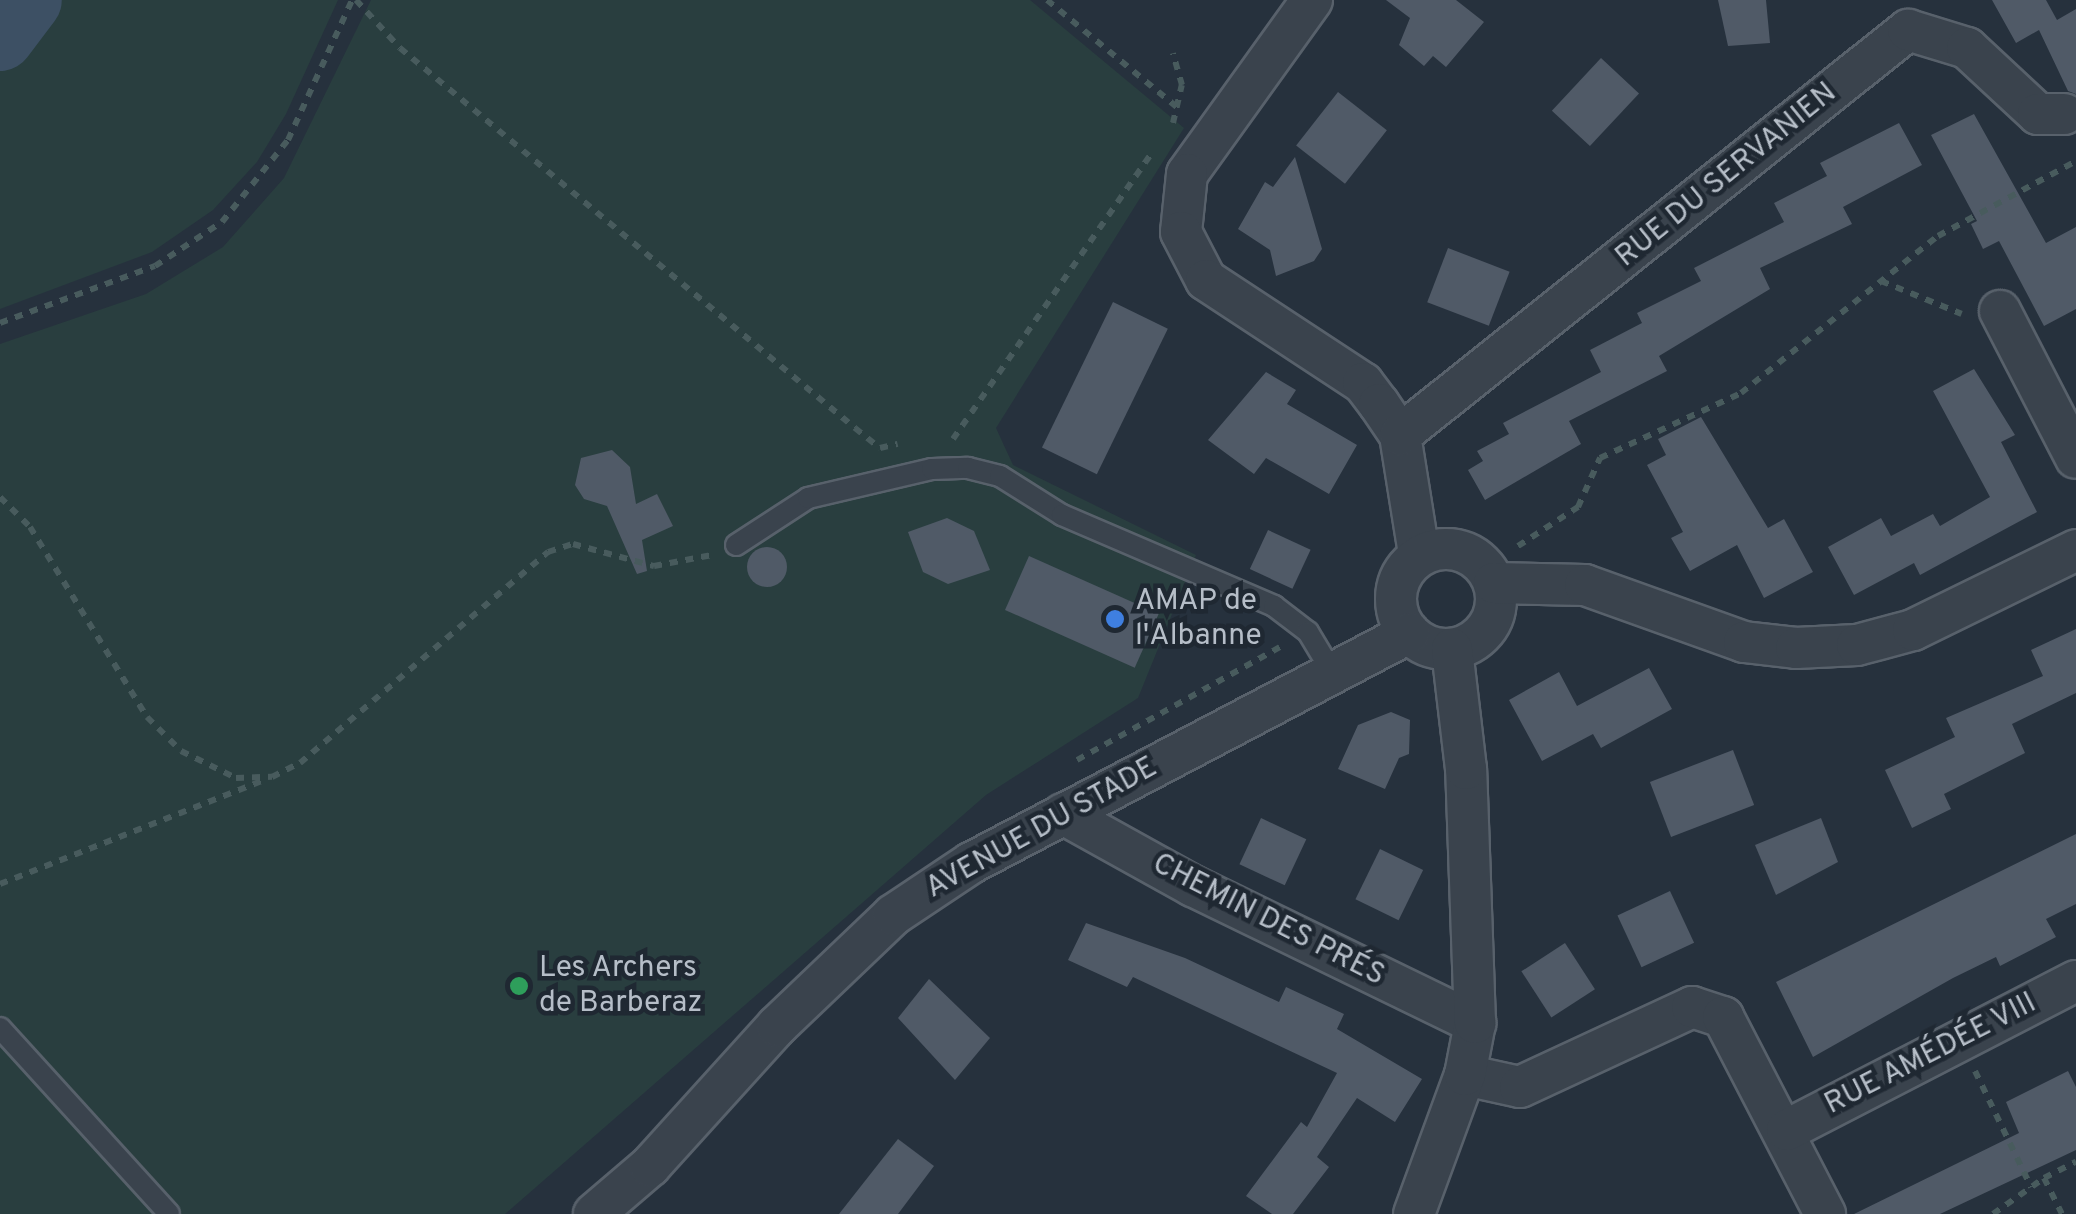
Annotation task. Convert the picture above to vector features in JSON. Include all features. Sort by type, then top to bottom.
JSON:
[{"type":"street","points":[[1312,0],[1188,174],[1181,232],[1206,280],[1362,383],[1400,435],[1418,554],[1397,585],[1399,619],[1409,633],[1452,649]]},
{"type":"street","name":"RUE DU SERVANIEN","points":[[1400,435],[1908,30],[1967,48],[2038,114],[2064,114]]},
{"type":"street","points":[[2000,310],[2076,458]]},
{"type":"street","points":[[1418,554],[1452,548],[1470,554],[1508,582],[1585,586],[1744,642],[1857,645],[1914,630],[2076,550]]},
{"type":"street","points":[[1452,649],[1488,626],[1508,582]]},
{"type":"street","name":"AVENUE DU STADE","points":[[594,1214],[650,1166],[777,1026],[894,915],[971,862],[1335,677],[1409,633]]},
{"type":"street","points":[[1414,1214],[1464,1075],[1474,1023],[1466,769],[1452,649]]},
{"type":"street","name":"CHEMIN DES PRÉS","points":[[1063,814],[1194,886],[1474,1023]]},
{"type":"street","name":"RUE AMÉDÉE VIII","points":[[1786,1130],[2076,980]]},
{"type":"street","points":[[1464,1075],[1520,1087],[1692,1008],[1724,1017],[1786,1130],[1826,1214]]},
{"type":"lane","points":[[736,545],[808,498],[932,469],[1000,476],[1062,515],[1274,606],[1308,632],[1335,677]]},
{"type":"lane","points":[[0,1028],[168,1214]]},
{"type":"path","points":[[0,324],[155,266],[222,222],[288,140],[354,0],[400,48],[855,428],[880,448],[898,444]]},
{"type":"path","points":[[1047,0],[1178,108]]},
{"type":"path","points":[[932,469],[1178,108],[1182,84],[1172,52]]},
{"type":"path","points":[[1508,582],[1518,545],[1578,507],[1600,458],[1741,393],[1938,236],[2076,161]]},
{"type":"path","points":[[1881,281],[1954,315],[2000,310]]},
{"type":"path","points":[[0,496],[30,527],[147,716],[208,768],[236,778],[272,777]]},
{"type":"path","points":[[0,884],[272,777],[327,742],[548,552],[573,544],[654,566],[693,564],[736,545]]},
{"type":"path","points":[[1960,1041],[2031,1187]]},
{"type":"path","points":[[1993,1214],[2044,1178],[2076,1162]]},
{"type":"path","points":[[2044,1178],[2062,1214]]},
{"type":"green space","points":[[0,0],[338,0],[286,114],[257,162],[213,210],[152,252],[0,309]]},
{"type":"green space","points":[[371,0],[1030,0],[1184,128],[996,428],[1013,465],[1196,555],[1138,698],[986,795],[505,1214],[0,1214],[0,344],[146,294],[223,247],[284,178]]},
{"type":"building","points":[[1386,0],[1456,0],[1484,22],[1446,67],[1433,56],[1424,66],[1399,45],[1410,18]]},
{"type":"building","points":[[1718,0],[1766,0],[1770,43],[1728,46]]},
{"type":"building","points":[[1992,0],[2046,0],[2057,20],[2076,9],[2076,94],[2068,91],[2039,30],[2016,43]]},
{"type":"building","points":[[1601,58],[1639,93],[1590,146],[1552,111]]},
{"type":"building","points":[[1338,92],[1387,130],[1345,184],[1296,146]]},
{"type":"building","points":[[1974,114],[2046,243],[2076,227],[2076,309],[2044,326],[1999,241],[1983,249],[1971,224],[1977,221],[1931,135]]},
{"type":"building","points":[[1899,123],[1922,165],[1843,207],[1852,224],[1760,268],[1770,289],[1659,356],[1667,371],[1569,421],[1581,444],[1485,500],[1468,470],[1483,461],[1477,451],[1509,434],[1503,423],[1601,372],[1590,350],[1642,323],[1637,313],[1701,281],[1694,268],[1784,222],[1774,203],[1827,176],[1820,163]]},
{"type":"building","points":[[1295,157],[1322,249],[1314,261],[1276,276],[1270,250],[1238,229],[1265,182],[1273,187]]},
{"type":"building","points":[[1448,248],[1510,272],[1489,326],[1427,302]]},
{"type":"building","points":[[1113,302],[1168,329],[1097,474],[1042,448]]},
{"type":"building","points":[[1974,369],[2015,435],[2001,442],[2037,512],[1920,575],[1914,563],[1854,595],[1828,547],[1881,518],[1891,536],[1933,514],[1940,526],[1990,497],[1933,391]]},
{"type":"building","points":[[1266,372],[1296,390],[1287,404],[1357,445],[1329,494],[1266,458],[1254,474],[1208,440]]},
{"type":"building","points":[[1701,417],[1768,528],[1784,519],[1813,572],[1764,598],[1737,545],[1690,571],[1671,538],[1683,532],[1647,465],[1666,455],[1658,439]]},
{"type":"building","points":[[612,450],[630,467],[636,504],[657,494],[673,526],[642,540],[647,571],[637,574],[607,506],[584,499],[575,485],[581,458]]},
{"type":"building","points":[[947,518],[974,531],[990,570],[948,584],[923,572],[908,532]]},
{"type":"building","points":[[1268,530],[1311,550],[1292,589],[1250,569]]},
{"type":"building","points":[[767,547],[781,553],[787,567],[781,581],[767,587],[753,581],[747,567],[753,553]]},
{"type":"building","points":[[1029,556],[1159,614],[1135,668],[1005,610]]},
{"type":"building","points":[[2076,629],[2076,693],[2012,724],[2025,753],[1944,794],[1951,809],[1912,828],[1885,770],[1955,737],[1946,718],[2043,676],[2031,650]]},
{"type":"building","points":[[1649,668],[1672,709],[1601,748],[1593,734],[1542,761],[1509,700],[1559,672],[1577,706]]},
{"type":"building","points":[[1391,712],[1410,720],[1409,754],[1399,758],[1385,789],[1338,769],[1358,725]]},
{"type":"building","points":[[1733,750],[1754,805],[1671,837],[1650,782]]},
{"type":"building","points":[[1261,818],[1306,839],[1285,885],[1239,864]]},
{"type":"building","points":[[1821,818],[1838,862],[1776,895],[1755,845]]},
{"type":"building","points":[[2076,834],[2076,904],[2046,919],[2056,937],[2000,966],[1996,957],[1953,978],[1813,1057],[1776,982]]},
{"type":"building","points":[[1380,849],[1423,870],[1399,920],[1355,899]]},
{"type":"building","points":[[1670,891],[1694,943],[1642,967],[1617,916]]},
{"type":"building","points":[[1086,923],[1185,958],[1279,1002],[1286,987],[1344,1014],[1337,1029],[1422,1079],[1395,1122],[1357,1098],[1317,1157],[1329,1167],[1293,1214],[1272,1214],[1246,1196],[1301,1122],[1307,1127],[1337,1073],[1133,977],[1127,987],[1068,960]]},
{"type":"building","points":[[1565,943],[1595,989],[1551,1017],[1521,971]]},
{"type":"building","points":[[929,979],[990,1038],[955,1080],[898,1018]]},
{"type":"building","points":[[2068,1071],[2076,1087],[2076,1150],[1940,1214],[1854,1214],[2019,1133],[2006,1102]]},
{"type":"building","points":[[898,1139],[934,1166],[898,1214],[839,1214]]},
{"type":"waterway","points":[[0,37],[28,0]]},
{"type":"place","name":"AMAP de l'Albanne","points":[[1115,619]]},
{"type":"place","name":"Les Archers de Barberaz","points":[[519,986]]}]
